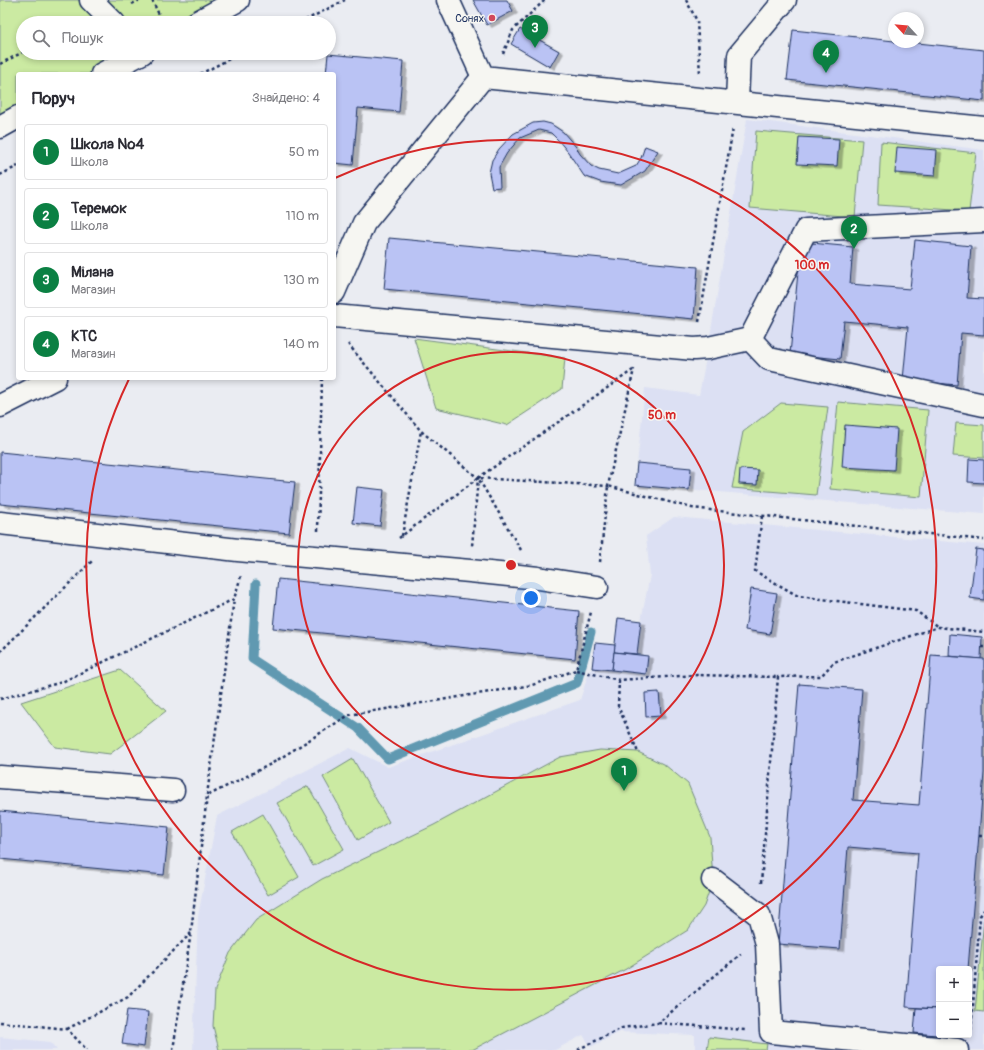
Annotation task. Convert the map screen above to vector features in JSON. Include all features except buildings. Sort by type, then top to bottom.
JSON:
[{"type":"street","points":[[91,0],[107,16]]},
{"type":"street","points":[[209,16],[238,0]]},
{"type":"street","points":[[448,0],[488,78]]},
{"type":"street","points":[[737,102],[739,55],[785,0]]},
{"type":"street","points":[[106,72],[129,60]]},
{"type":"street","points":[[488,78],[984,128]]},
{"type":"street","points":[[336,287],[364,223],[488,78]]},
{"type":"street","points":[[750,339],[806,230],[984,221]]},
{"type":"street","points":[[336,316],[694,349],[708,348],[750,339]]},
{"type":"street","points":[[750,339],[769,359],[984,405]]},
{"type":"street","points":[[0,406],[51,380]]},
{"type":"street","points":[[0,523],[249,552],[470,570],[597,587]]},
{"type":"street","points":[[0,777],[173,790]]},
{"type":"street","points":[[713,880],[759,915],[767,944],[771,1032],[957,1050]]},
{"type":"path","points":[[152,0],[160,16]]},
{"type":"path","points":[[314,16],[345,0]]},
{"type":"path","points":[[488,78],[513,30],[545,0]]},
{"type":"path","points":[[686,0],[697,21],[701,99]]},
{"type":"path","points":[[0,64],[16,56]]},
{"type":"path","points":[[204,72],[227,60]]},
{"type":"path","points":[[0,175],[16,167]]},
{"type":"path","points":[[344,339],[421,431],[478,478],[538,578]]},
{"type":"path","points":[[364,562],[383,551],[478,478],[634,369]]},
{"type":"path","points":[[317,558],[322,380]]},
{"type":"path","points":[[402,536],[421,431]]},
{"type":"path","points":[[470,570],[478,478]]},
{"type":"path","points":[[576,670],[597,587],[608,486],[692,508],[984,540]]},
{"type":"path","points":[[762,516],[755,570],[798,596],[916,611],[938,627]]},
{"type":"path","points":[[0,652],[117,536]]},
{"type":"path","points":[[172,1050],[191,932],[207,796],[234,599],[249,552]]},
{"type":"path","points":[[0,699],[62,682],[234,599]]},
{"type":"path","points":[[207,796],[271,764],[349,715],[532,685],[576,670],[619,680],[697,675],[778,677],[821,676],[834,662],[938,627],[984,632]]},
{"type":"path","points":[[759,915],[778,677]]},
{"type":"path","points":[[619,680],[618,706],[638,752]]},
{"type":"path","points":[[979,836],[984,836]]},
{"type":"path","points":[[972,1002],[980,916],[984,910]]},
{"type":"path","points":[[0,1022],[67,1029],[128,997],[191,932]]},
{"type":"path","points":[[658,1023],[742,953]]},
{"type":"path","points":[[578,1050],[622,1028],[658,1023],[771,1032]]},
{"type":"path","points":[[67,1029],[87,1050]]},
{"type":"shaded area","points":[[747,119],[984,150],[984,514],[635,485],[645,388],[699,395]]},
{"type":"shaded area","points":[[674,517],[984,545],[984,1050],[695,1050],[695,1035],[620,1032],[591,1047],[583,1035],[555,1050],[193,1050],[198,916],[217,816],[350,748],[388,767],[580,700],[592,668],[612,670],[614,652],[637,654],[641,621],[650,575],[646,536]]},
{"type":"shaded area","points":[[0,1037],[50,1042],[57,1050],[0,1050]]},
{"type":"green space","points":[[0,0],[238,0],[209,16],[16,16],[16,60],[129,60],[106,72],[16,72],[16,118],[0,127]]},
{"type":"green space","points":[[756,131],[862,140],[855,217],[750,208]]},
{"type":"green space","points":[[881,142],[976,153],[969,211],[878,205]]},
{"type":"green space","points":[[414,338],[565,358],[562,389],[507,425],[436,408]]},
{"type":"green space","points":[[838,402],[928,410],[921,497],[830,489]]},
{"type":"green space","points":[[781,403],[828,407],[816,495],[732,488],[743,432]]},
{"type":"green space","points":[[956,423],[984,425],[984,458],[953,456]]},
{"type":"green space","points":[[120,670],[166,711],[110,754],[55,747],[21,702]]},
{"type":"green space","points":[[600,750],[638,752],[665,765],[688,784],[710,837],[713,880],[704,906],[688,930],[626,969],[472,1050],[219,1050],[213,1026],[215,990],[230,953],[256,920],[322,879],[434,825],[560,757]]},
{"type":"green space","points":[[353,759],[389,822],[358,840],[323,777]]},
{"type":"green space","points":[[308,786],[344,849],[313,866],[277,803]]},
{"type":"green space","points":[[263,814],[299,877],[268,895],[232,832]]},
{"type":"green space","points":[[984,920],[984,1012],[975,1011]]},
{"type":"green space","points":[[709,1037],[767,1044],[766,1050],[707,1050]]},
{"type":"waterway","points":[[256,584],[252,659],[358,728],[388,759],[577,683],[591,632]]},
{"type":"place","name":"Сонях","points":[[492,18]]},
{"type":"place","name":"Мілана","points":[[535,48]]},
{"type":"place","name":"КТС","points":[[826,73]]},
{"type":"place","name":"Теремок","points":[[854,249]]},
{"type":"place","name":"Школа №4","points":[[624,791]]}]
